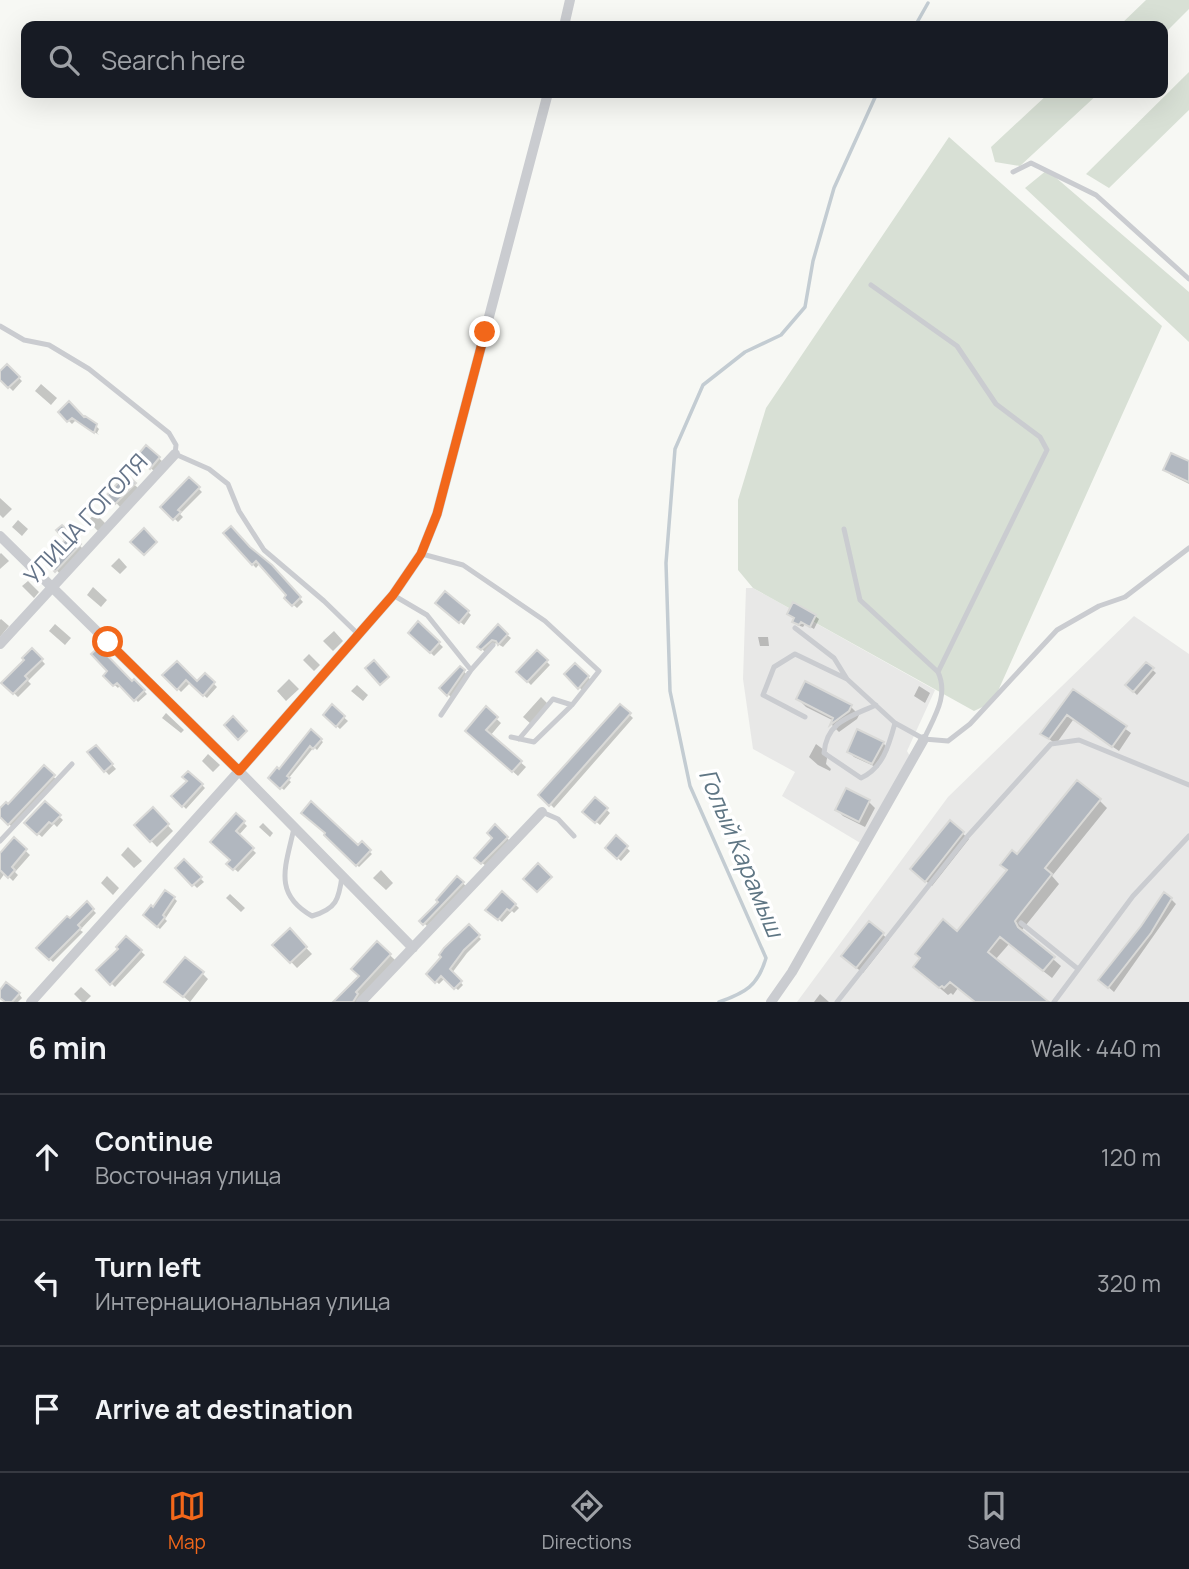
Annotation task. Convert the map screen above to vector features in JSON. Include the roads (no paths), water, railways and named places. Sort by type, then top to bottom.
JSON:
[{"type":"street","points":[[565,21],[570,0]]},
{"type":"street","points":[[34,1001],[393,595],[421,554],[437,514],[547,98]]},
{"type":"street","name":"УЛИЦА ГОГОЛЯ","points":[[0,644],[175,454]]},
{"type":"street","points":[[0,536],[239,771],[412,948]]},
{"type":"street","points":[[771,1002],[792,972],[924,739]]},
{"type":"street","points":[[361,1002],[542,813]]},
{"type":"lane","points":[[1013,173],[1031,163],[1096,195],[1189,279]]},
{"type":"lane","points":[[871,285],[957,346],[996,404],[1040,437],[1047,450],[938,672]]},
{"type":"lane","points":[[0,326],[24,340],[49,345],[89,369],[169,433],[176,445],[175,454],[209,469],[228,484],[239,511],[264,550],[358,634]]},
{"type":"lane","points":[[844,529],[860,600],[938,672],[944,685],[941,700],[924,739]]},
{"type":"lane","points":[[804,717],[763,695],[774,667],[795,654],[846,679],[895,723],[924,739],[948,741],[970,724],[1057,630],[1099,606],[1125,597],[1189,548]]},
{"type":"lane","points":[[421,554],[463,565],[545,621],[599,671],[572,705],[534,743],[511,737]]},
{"type":"lane","points":[[393,595],[427,615],[471,670]]},
{"type":"lane","points":[[795,628],[834,658],[846,679]]},
{"type":"lane","points":[[441,715],[471,670],[493,645]]},
{"type":"lane","points":[[519,739],[553,699],[572,705]]},
{"type":"lane","points":[[876,705],[837,722],[825,740],[824,753],[861,778],[874,772],[889,745],[895,723]]},
{"type":"lane","points":[[837,1002],[967,837],[1051,744],[1079,740],[1189,785]]},
{"type":"lane","points":[[0,842],[72,764]]},
{"type":"lane","points":[[542,813],[558,819],[574,836]]},
{"type":"lane","points":[[294,828],[286,864],[285,890],[296,907],[312,916],[328,911],[340,896],[342,876]]},
{"type":"lane","points":[[1054,1002],[1133,896],[1189,836]]},
{"type":"lane","points":[[1021,923],[1078,970]]},
{"type":"waterway","name":"Голый Карамыш","points":[[918,21],[928,3]]},
{"type":"waterway","name":"Голый Карамыш","points":[[719,1002],[749,987],[759,975],[766,958],[690,786],[670,691],[666,563],[675,449],[703,385],[745,352],[781,335],[805,307],[813,261],[834,188],[875,98]]}]
